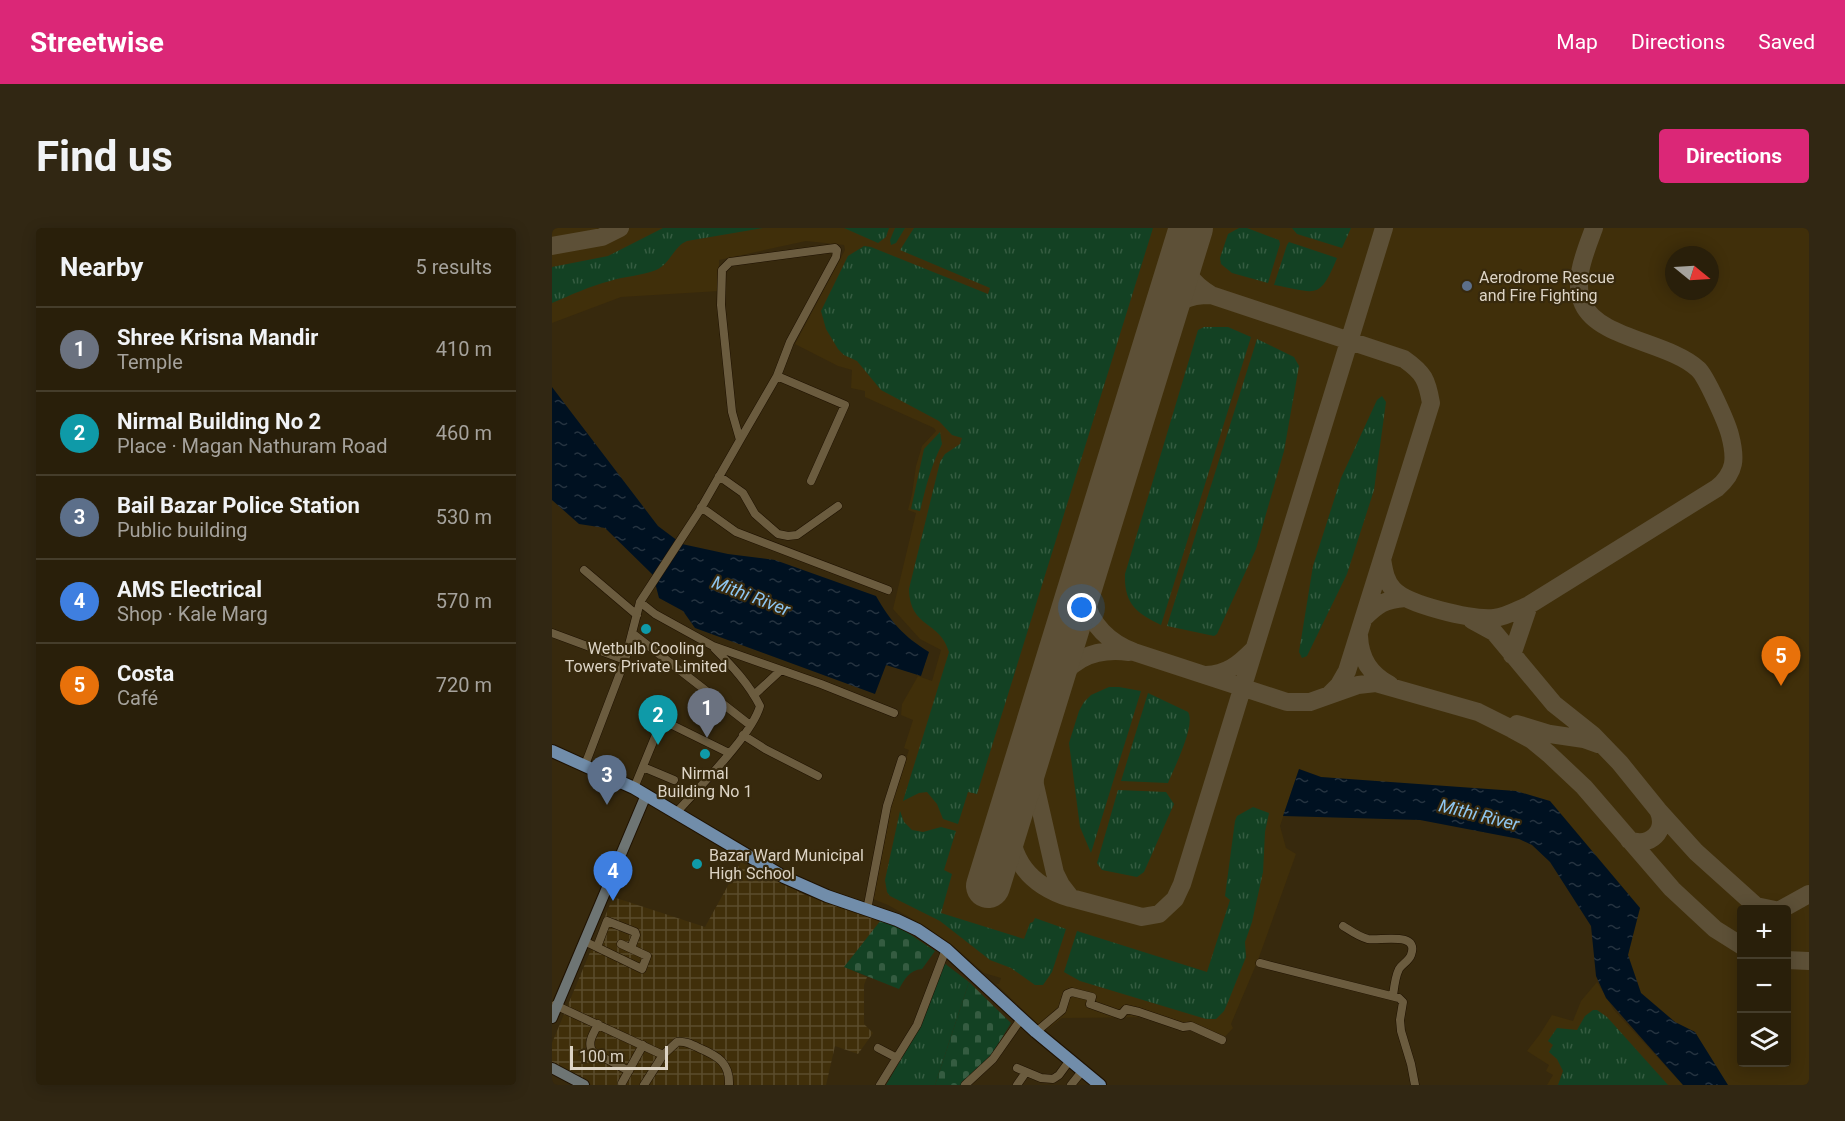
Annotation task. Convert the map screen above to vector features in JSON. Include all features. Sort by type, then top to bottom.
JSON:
[{"type":"main road","points":[[552,751],[634,788],[784,877],[918,930],[946,950],[1021,1019],[1100,1085]]},
{"type":"main road","points":[[552,1018],[555,1005],[646,795]]},
{"type":"main road","points":[[552,1068],[563,1078],[584,1085]]},
{"type":"street","points":[[585,765],[625,660],[640,602],[700,509],[719,476],[740,440],[777,376],[790,342],[837,257],[837,249],[742,260],[730,262],[723,267],[721,305],[732,412],[740,440]]},
{"type":"street","points":[[777,376],[845,405],[811,480]]},
{"type":"street","points":[[719,476],[743,493],[755,514],[778,534],[797,535],[838,506]]},
{"type":"street","points":[[700,509],[736,531],[888,590]]},
{"type":"street","points":[[584,570],[637,615]]},
{"type":"street","points":[[640,602],[655,614],[713,646],[894,713]]},
{"type":"street","points":[[552,633],[625,660]]},
{"type":"street","points":[[632,633],[750,725]]},
{"type":"street","points":[[677,812],[729,753],[757,717],[760,706],[735,669],[713,646]]},
{"type":"street","points":[[754,694],[782,670]]},
{"type":"street","points":[[634,788],[662,720],[729,753]]},
{"type":"street","points":[[742,735],[818,776]]},
{"type":"street","points":[[867,910],[887,806],[902,759]]},
{"type":"street","points":[[643,767],[674,780]]},
{"type":"street","points":[[593,920],[605,925]]},
{"type":"street","points":[[597,947],[608,921],[635,932],[631,948]]},
{"type":"street","points":[[1343,926],[1363,938],[1377,940],[1401,938],[1412,946],[1412,954],[1398,971],[1393,996]]},
{"type":"street","points":[[584,941],[642,969],[647,956],[621,944]]},
{"type":"street","points":[[880,1085],[917,1025],[946,950]]},
{"type":"street","points":[[1260,963],[1399,998],[1403,1002],[1401,1031],[1415,1085]]},
{"type":"street","points":[[1036,1032],[1062,1010],[1067,994],[1072,992],[1092,997],[1090,1004],[1122,1015],[1125,1009],[1139,1012],[1184,1027],[1191,1026],[1222,1040]]},
{"type":"street","points":[[555,1005],[663,1054]]},
{"type":"street","points":[[966,1085],[993,1059],[1021,1019]]},
{"type":"street","points":[[598,1024],[590,1048],[593,1052],[629,1071]]},
{"type":"street","points":[[644,1085],[663,1054],[677,1042],[684,1041],[718,1056],[726,1064],[729,1085]]},
{"type":"street","points":[[622,1083],[644,1045]]},
{"type":"street","points":[[878,1048],[897,1058]]},
{"type":"street","points":[[1017,1068],[1039,1081],[1055,1079],[1070,1060]]},
{"type":"street","points":[[1071,1085],[1083,1070]]},
{"type":"street","points":[[1017,1085],[1026,1072]]},
{"type":"shaded area","points":[[552,228],[1809,228],[1809,1085],[1722,1085],[1695,1032],[1675,1022],[1641,993],[1628,955],[1640,908],[1550,801],[1321,777],[1299,769],[1280,826],[1286,848],[1296,854],[1258,960],[1231,1024],[1233,1028],[1223,1039],[1193,1023],[1183,1025],[1163,1017],[1062,1018],[1045,1031],[996,984],[999,984],[1001,978],[984,973],[958,950],[923,925],[873,899],[890,814],[888,809],[909,750],[904,748],[913,720],[901,715],[902,704],[918,676],[932,681],[941,650],[920,639],[893,609],[916,513],[908,510],[916,466],[922,446],[936,431],[934,428],[865,397],[865,391],[851,388],[852,370],[838,366],[795,344],[845,250],[844,245],[806,241],[719,260],[719,291],[621,297],[552,323]]},
{"type":"shaded area","points":[[741,862],[805,895],[881,920],[845,967],[867,977],[864,985],[864,1024],[873,1033],[858,1054],[835,1046],[826,1085],[591,1085],[552,1062],[552,1043],[613,897],[705,927]]},
{"type":"shaded area","points":[[1597,982],[1614,1010],[1683,1085],[1547,1085],[1553,1075],[1546,1071],[1549,1065],[1527,1051],[1552,1015],[1573,1021],[1581,1001]]},
{"type":"green space","points":[[663,228],[763,228],[687,241],[656,270],[603,283],[552,303],[552,267],[608,256]]},
{"type":"green space","points":[[844,228],[889,228],[886,237],[878,243]]},
{"type":"green space","points":[[895,228],[905,228],[896,243],[891,245],[890,240]]},
{"type":"green space","points":[[914,228],[1153,228],[977,794],[968,792],[958,824],[943,819],[937,804],[927,792],[919,793],[903,801],[949,652],[939,634],[914,611],[909,589],[940,462],[945,454],[960,444],[962,438],[952,435],[939,421],[881,390],[857,361],[844,355],[838,349],[826,329],[821,311],[848,256],[864,246],[988,294],[990,288],[900,250]]},
{"type":"green space","points":[[1239,228],[1247,228],[1279,240],[1280,244],[1268,283],[1232,273],[1221,264],[1220,258],[1228,234]]},
{"type":"green space","points":[[1292,228],[1351,228],[1342,248],[1297,234]]},
{"type":"green space","points":[[1289,242],[1337,258],[1320,288],[1308,291],[1274,285]]},
{"type":"green space","points":[[1204,327],[1228,327],[1251,337],[1161,625],[1138,612],[1133,606],[1127,593],[1125,574],[1198,330]]},
{"type":"green space","points":[[1257,339],[1294,357],[1299,366],[1284,451],[1256,549],[1217,634],[1214,636],[1167,626]]},
{"type":"green space","points":[[1382,396],[1386,402],[1374,490],[1347,574],[1307,656],[1302,658],[1299,652],[1313,566],[1341,478],[1377,400]]},
{"type":"green space","points":[[940,432],[942,444],[929,476],[920,511],[911,509],[924,449]]},
{"type":"green space","points":[[1109,687],[1141,691],[1091,853],[1080,827],[1069,743],[1084,702],[1091,695]]},
{"type":"green space","points":[[1148,693],[1188,712],[1190,718],[1187,736],[1168,783],[1121,781]]},
{"type":"green space","points":[[1118,790],[1166,792],[1174,804],[1144,872],[1137,877],[1102,870],[1097,863]]},
{"type":"green space","points":[[1253,807],[1269,813],[1265,832],[1263,872],[1245,942],[1246,957],[1224,1011],[1216,1019],[1206,1019],[1080,981],[1064,972],[1077,931],[1207,972],[1230,900],[1225,896],[1235,821],[1237,816]]},
{"type":"green space","points":[[900,811],[904,822],[912,830],[923,832],[941,827],[956,831],[944,870],[952,874],[941,913],[1024,939],[1030,923],[1035,918],[1066,929],[1052,972],[1043,985],[1035,985],[1011,968],[990,960],[940,921],[890,896],[885,880]]},
{"type":"green space","points":[[881,920],[899,927],[935,951],[922,969],[911,973],[899,989],[844,967]]},
{"type":"green space","points":[[944,963],[969,982],[935,1085],[886,1085],[922,1023]]},
{"type":"green space","points":[[969,982],[1011,1023],[992,1054],[962,1085],[935,1085]]},
{"type":"green space","points":[[1593,1010],[1607,1017],[1668,1085],[1558,1085],[1563,1071],[1557,1059],[1549,1052],[1553,1045],[1548,1041],[1557,1028],[1577,1030],[1585,1016]]},
{"type":"water","name":"Mithi River","points":[[552,387],[658,526],[682,544],[728,554],[775,560],[876,596],[898,628],[929,652],[921,676],[886,665],[875,694],[695,628],[683,611],[659,598],[653,575],[605,528],[579,524],[552,500]]},
{"type":"water","name":"Mithi River","points":[[1299,769],[1321,777],[1516,791],[1550,801],[1640,908],[1628,955],[1641,993],[1675,1022],[1695,1032],[1728,1085],[1683,1085],[1606,998],[1596,976],[1591,926],[1550,862],[1532,845],[1519,839],[1420,820],[1283,816]]},
{"type":"taxiway","points":[[552,246],[602,237],[620,228]]},
{"type":"taxiway","points":[[1033,739],[1035,785],[1055,873],[1061,885],[1071,898],[1142,917],[1159,914],[1175,899],[1182,884],[1384,228]]},
{"type":"taxiway","points":[[1382,559],[1390,586],[1400,595],[1412,601],[1471,617],[1494,618],[1508,615],[1529,605],[1717,488],[1728,476],[1734,458],[1730,435],[1702,373],[1670,352],[1604,325],[1591,316],[1583,304],[1579,286],[1580,276],[1594,228]]},
{"type":"taxiway","points":[[1184,249],[1187,271],[1193,281],[1211,295],[1404,359],[1420,373],[1428,388],[1431,403],[1347,671],[1339,685],[1329,695]]},
{"type":"taxiway","points":[[1162,321],[1183,300],[1195,296],[1211,295]]},
{"type":"taxiway","points":[[1085,569],[1084,595],[1091,617],[1109,638],[1134,652],[1287,702],[1310,702],[1358,685],[1376,683],[1478,712],[1532,740],[1584,787],[1672,889],[1715,929],[1737,943]]},
{"type":"taxiway","points":[[1364,618],[1382,604],[1405,598]]},
{"type":"taxiway","points":[[1512,655],[1529,605]]},
{"type":"taxiway","points":[[1472,620],[1494,632],[1554,704],[1593,735],[1696,852],[1755,905]]},
{"type":"taxiway","points":[[1359,636],[1361,652],[1367,665],[1390,685]]},
{"type":"taxiway","points":[[1206,675],[1232,668],[1253,650]]},
{"type":"taxiway","points":[[1047,694],[1063,673],[1081,659],[1103,652],[1129,652]]},
{"type":"taxiway","points":[[1517,724],[1598,744]]},
{"type":"taxiway","points":[[1629,840],[1644,842],[1655,836],[1661,825],[1658,810]]},
{"type":"taxiway","points":[[1009,817],[1013,846],[1025,869],[1043,886],[1070,898]]},
{"type":"taxiway","points":[[1789,905],[1809,894]]},
{"type":"taxiway","points":[[1791,960],[1809,961]]},
{"type":"runway","points":[[988,886],[1191,228]]},
{"type":"place","name":"Aerodrome Rescue and Fire Fighting","points":[[1467,286]]},
{"type":"place","name":"Wetbulb Cooling Towers Private Limited","points":[[646,629]]},
{"type":"place","name":"Costa","points":[[1781,686]]},
{"type":"place","name":"Shree Krisna Mandir","points":[[707,738]]},
{"type":"place","name":"Nirmal Building No 2","points":[[658,745]]},
{"type":"place","name":"Nirmal Building No 1","points":[[705,754]]},
{"type":"place","name":"Bail Bazar Police Station","points":[[607,805]]},
{"type":"place","name":"Bazar Ward Municipal High School","points":[[697,864]]},
{"type":"place","name":"AMS Electrical","points":[[613,901]]}]
